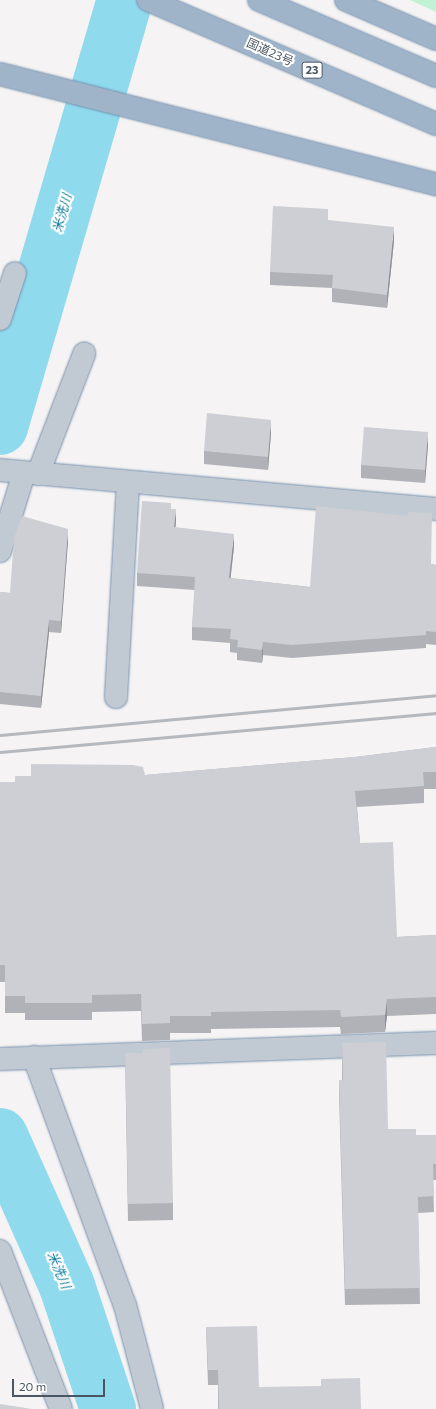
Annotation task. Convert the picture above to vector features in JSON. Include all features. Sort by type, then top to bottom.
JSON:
[{"type":"highway","name":"国道23号","points":[[148,0],[436,124]]},
{"type":"highway","points":[[259,0],[436,76]]},
{"type":"highway","points":[[346,0],[436,40]]},
{"type":"highway","points":[[0,74],[170,120],[436,184]]},
{"type":"street","points":[[0,319],[15,273]]},
{"type":"street","points":[[0,551],[31,474],[84,354]]},
{"type":"street","points":[[0,470],[128,483],[436,509]]},
{"type":"street","points":[[116,698],[128,483]]},
{"type":"street","points":[[6,1058],[436,1043]]},
{"type":"street","points":[[34,1057],[125,1305],[152,1409]]},
{"type":"street","points":[[0,1251],[61,1409]]},
{"type":"green space","points":[[410,0],[436,0],[436,12]]},
{"type":"building","points":[[273,206],[328,209],[328,220],[394,227],[387,295],[332,288],[333,275],[270,272]]},
{"type":"building","points":[[207,413],[271,420],[268,457],[204,451]]},
{"type":"building","points":[[364,427],[428,432],[425,470],[361,465]]},
{"type":"building","points":[[142,501],[171,503],[171,509],[176,509],[174,527],[234,534],[229,578],[310,587],[316,506],[408,516],[408,512],[432,513],[431,564],[436,565],[436,632],[426,631],[426,635],[292,645],[263,642],[262,650],[237,647],[238,640],[230,639],[231,629],[192,627],[195,577],[137,573]]},
{"type":"building","points":[[22,516],[68,529],[61,621],[49,620],[41,696],[0,692],[0,592],[10,593],[14,538]]},
{"type":"building","points":[[436,747],[436,772],[423,772],[424,786],[355,791],[360,843],[393,842],[397,937],[436,935],[436,997],[387,999],[385,1015],[341,1017],[340,1010],[211,1012],[211,1016],[170,1016],[170,1023],[142,1024],[141,994],[92,995],[92,1003],[25,1003],[25,996],[5,996],[5,965],[0,965],[0,782],[15,782],[15,776],[31,776],[31,764],[133,765],[143,767],[145,775],[355,757]]},
{"type":"building","points":[[386,1042],[388,1129],[416,1129],[416,1135],[436,1135],[436,1164],[433,1164],[434,1196],[418,1197],[420,1288],[345,1289],[339,1080],[343,1080],[342,1043]]},
{"type":"building","points":[[170,1048],[173,1203],[128,1204],[125,1053],[143,1053],[143,1049]]},
{"type":"building","points":[[257,1326],[259,1387],[321,1386],[321,1379],[360,1378],[361,1409],[219,1409],[218,1370],[208,1370],[206,1327]]},
{"type":"building","points":[[0,1404],[32,1409],[0,1409]]},
{"type":"waterway","name":"米洗川","points":[[0,427],[125,0]]},
{"type":"waterway","name":"米洗川","points":[[0,1136],[67,1286],[108,1409]]},
{"type":"railway","points":[[0,735],[436,695]]},
{"type":"railway","points":[[0,752],[436,713]]}]
